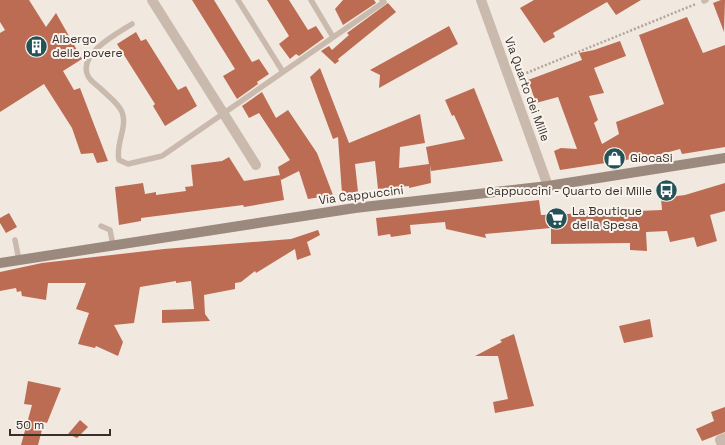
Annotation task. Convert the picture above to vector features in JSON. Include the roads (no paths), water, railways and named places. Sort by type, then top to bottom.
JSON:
[{"type":"street","points":[[152,0],[256,165]]},
{"type":"street","name":"Via Quarto dei Mille","points":[[481,0],[548,186]]},
{"type":"street","name":"Via Cappuccini","points":[[0,263],[355,208],[548,186],[725,158]]},
{"type":"street","points":[[722,445],[720,440],[725,438]]},
{"type":"lane","points":[[238,0],[283,72]]},
{"type":"lane","points":[[311,0],[333,37]]},
{"type":"lane","points":[[132,24],[100,44],[91,55],[86,67],[88,76],[114,101],[122,112],[123,124],[117,153],[119,160],[128,164],[162,156],[384,2],[382,0]]},
{"type":"lane","points":[[101,226],[110,230],[113,245]]},
{"type":"lane","points":[[15,240],[19,260]]},
{"type":"place","name":"Albergo delle povere","points":[[37,46]]},
{"type":"place","name":"GiocaSi","points":[[614,158]]},
{"type":"place","name":"Cappuccini - Quarto dei Mille","points":[[667,191]]},
{"type":"place","name":"La Boutique della Spesa","points":[[556,218]]}]
